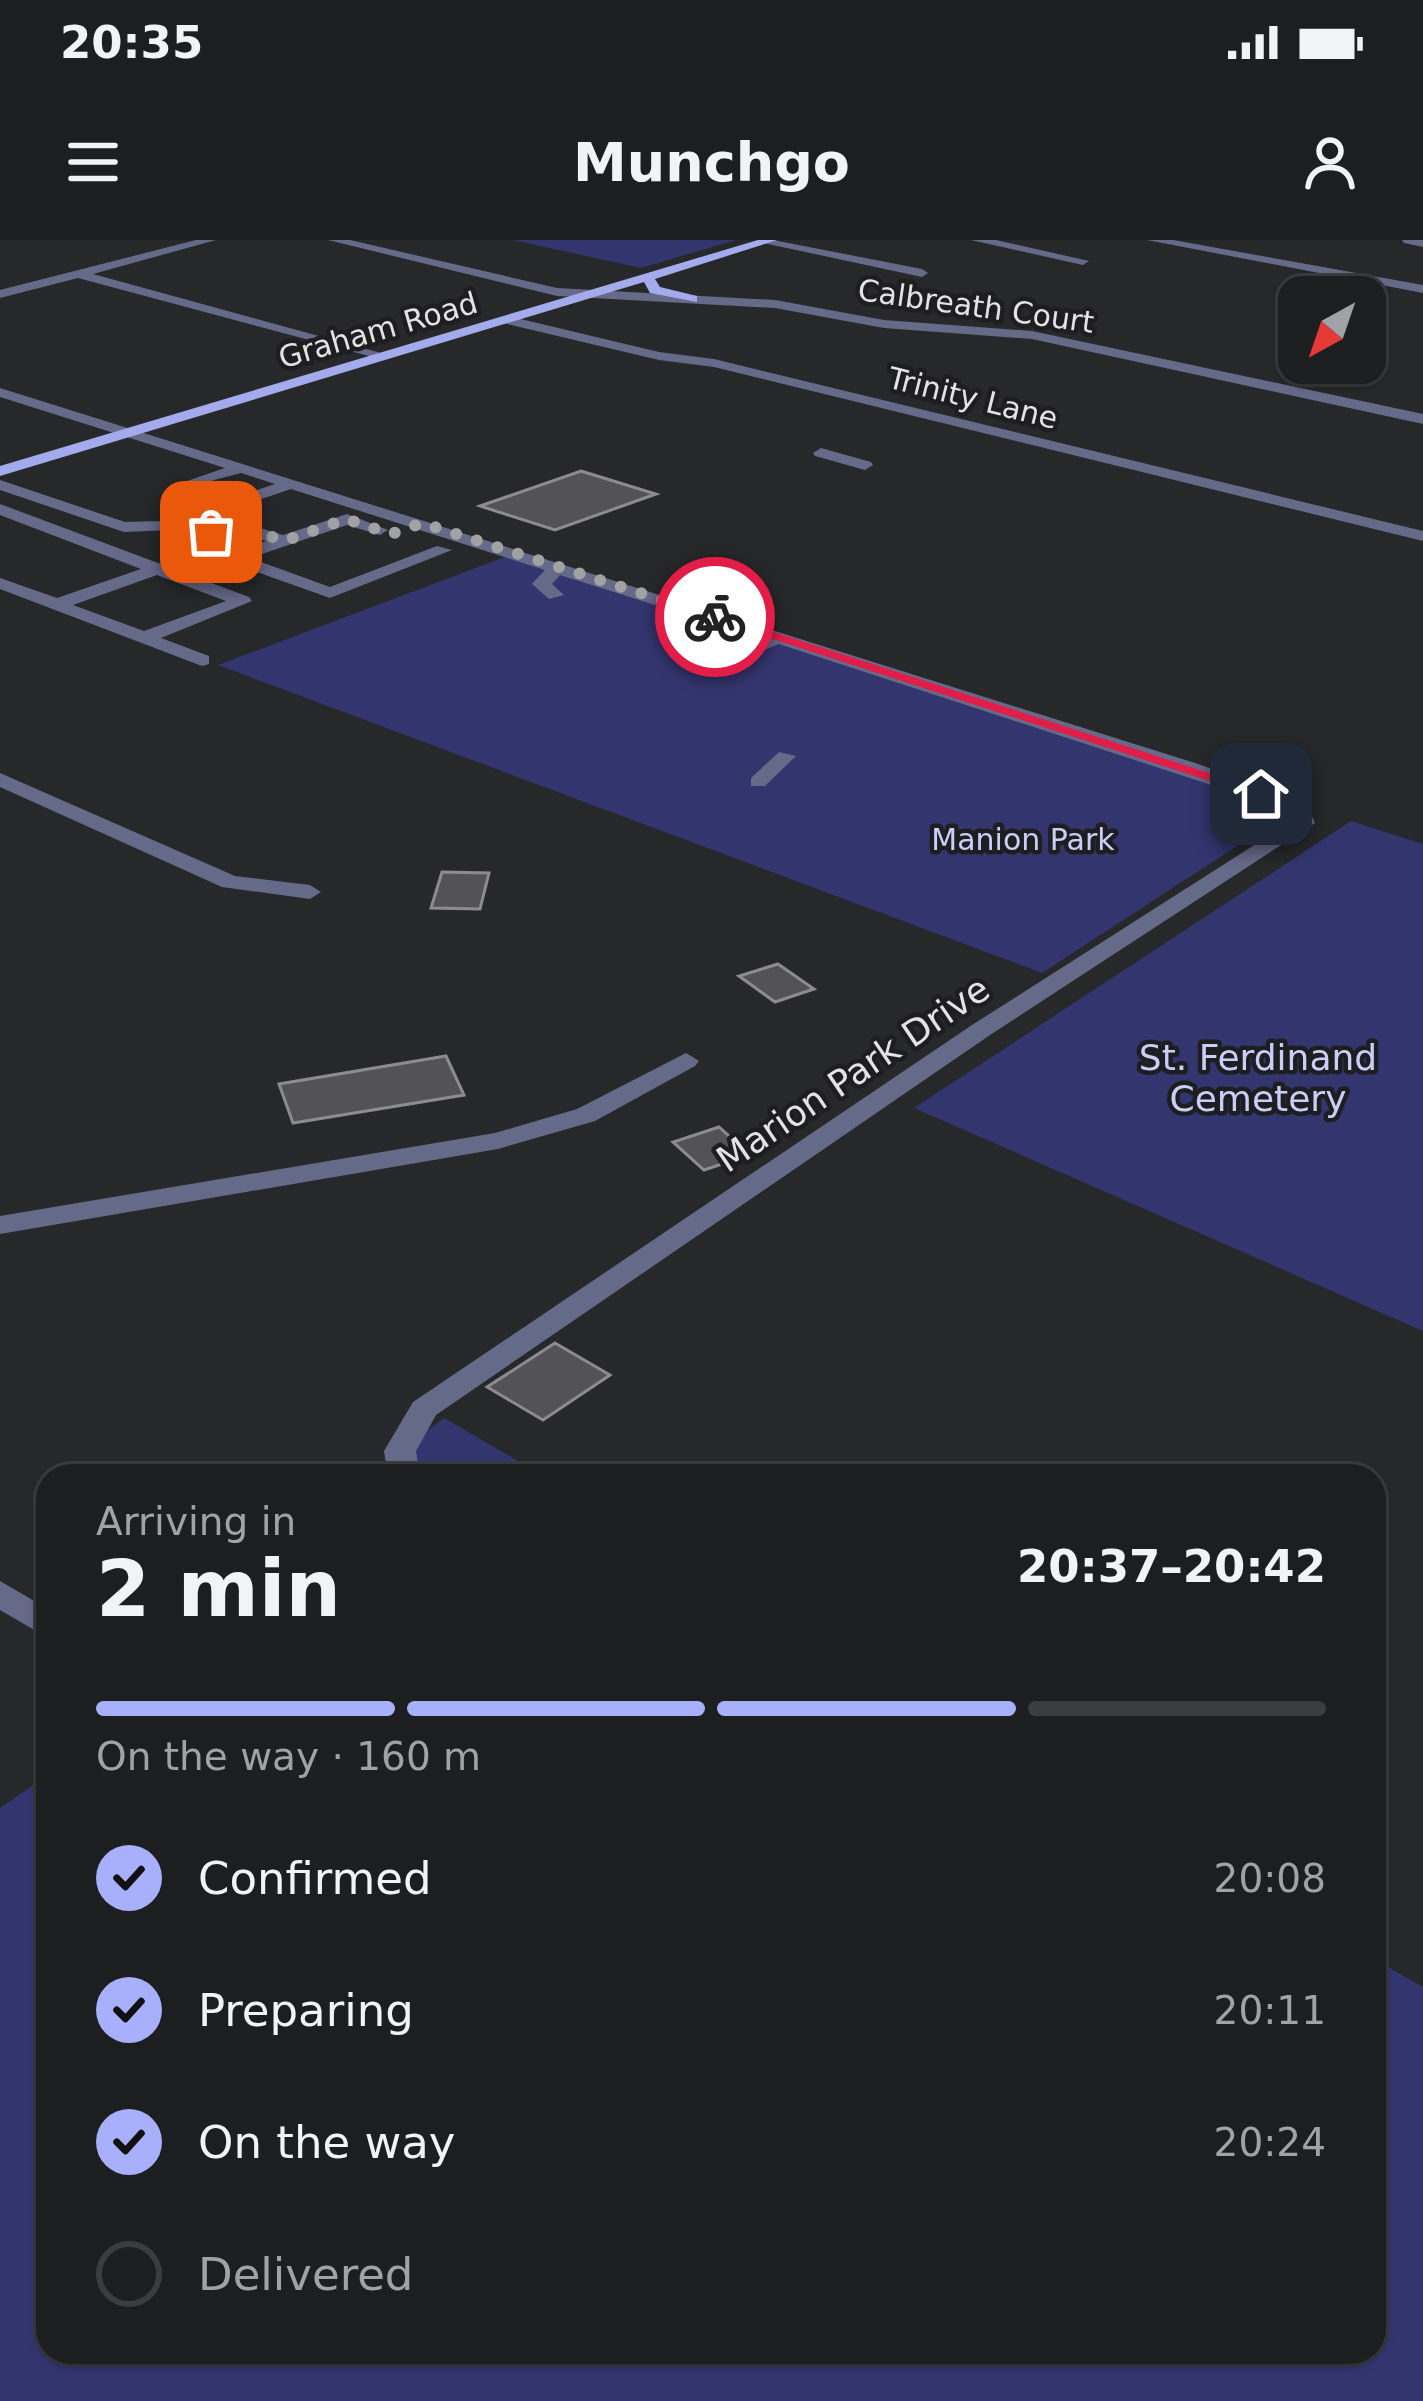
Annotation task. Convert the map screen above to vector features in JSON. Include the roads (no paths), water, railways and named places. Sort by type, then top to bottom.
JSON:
[{"type":"main road","name":"Graham Road","points":[[0,471],[768,241]]},
{"type":"main road","points":[[649,277],[655,290],[692,299]]},
{"type":"street","points":[[0,294],[210,240]]},
{"type":"street","name":"Calbreath Court","points":[[334,240],[530,288],[775,304],[902,326],[1032,335],[1423,419]]},
{"type":"street","points":[[977,240],[1083,261]]},
{"type":"street","points":[[1153,240],[1423,290]]},
{"type":"street","points":[[1408,240],[1423,243]]},
{"type":"street","points":[[768,241],[922,273]]},
{"type":"street","points":[[79,274],[385,356]]},
{"type":"street","name":"Trinity Lane","points":[[508,320],[659,356],[714,362],[1423,536]]},
{"type":"street","points":[[0,392],[779,637]]},
{"type":"street","points":[[821,453],[865,465]]},
{"type":"street","points":[[190,485],[245,467]]},
{"type":"street","points":[[0,485],[124,527],[164,526],[294,482]]},
{"type":"street","points":[[0,509],[243,601],[143,638]]},
{"type":"street","points":[[186,541],[277,574],[330,593],[442,550],[346,519],[233,558]]},
{"type":"street","points":[[391,534],[422,523]]},
{"type":"street","points":[[135,557],[235,524],[284,541]]},
{"type":"street","points":[[555,595],[541,584],[558,567]]},
{"type":"street","points":[[55,605],[157,569]]},
{"type":"street","points":[[220,592],[277,574]]},
{"type":"street","points":[[0,583],[202,660]]},
{"type":"street","points":[[736,655],[779,637]]},
{"type":"street","name":"Marion Park Drive","points":[[402,1464],[400,1450],[410,1426],[447,1394],[981,1030],[1304,823],[1297,806],[1188,767],[779,637]]},
{"type":"street","points":[[758,782],[786,756]]},
{"type":"street","points":[[0,779],[230,882],[310,892]]},
{"type":"street","points":[[0,1225],[498,1142],[586,1115],[686,1060]]},
{"type":"street","points":[[0,1593],[36,1618]]},
{"type":"park label","name":"Manion Park","points":[[1023,839]]},
{"type":"park label","name":"St. Ferdinand Cemetery","points":[[1258,1078]]}]
